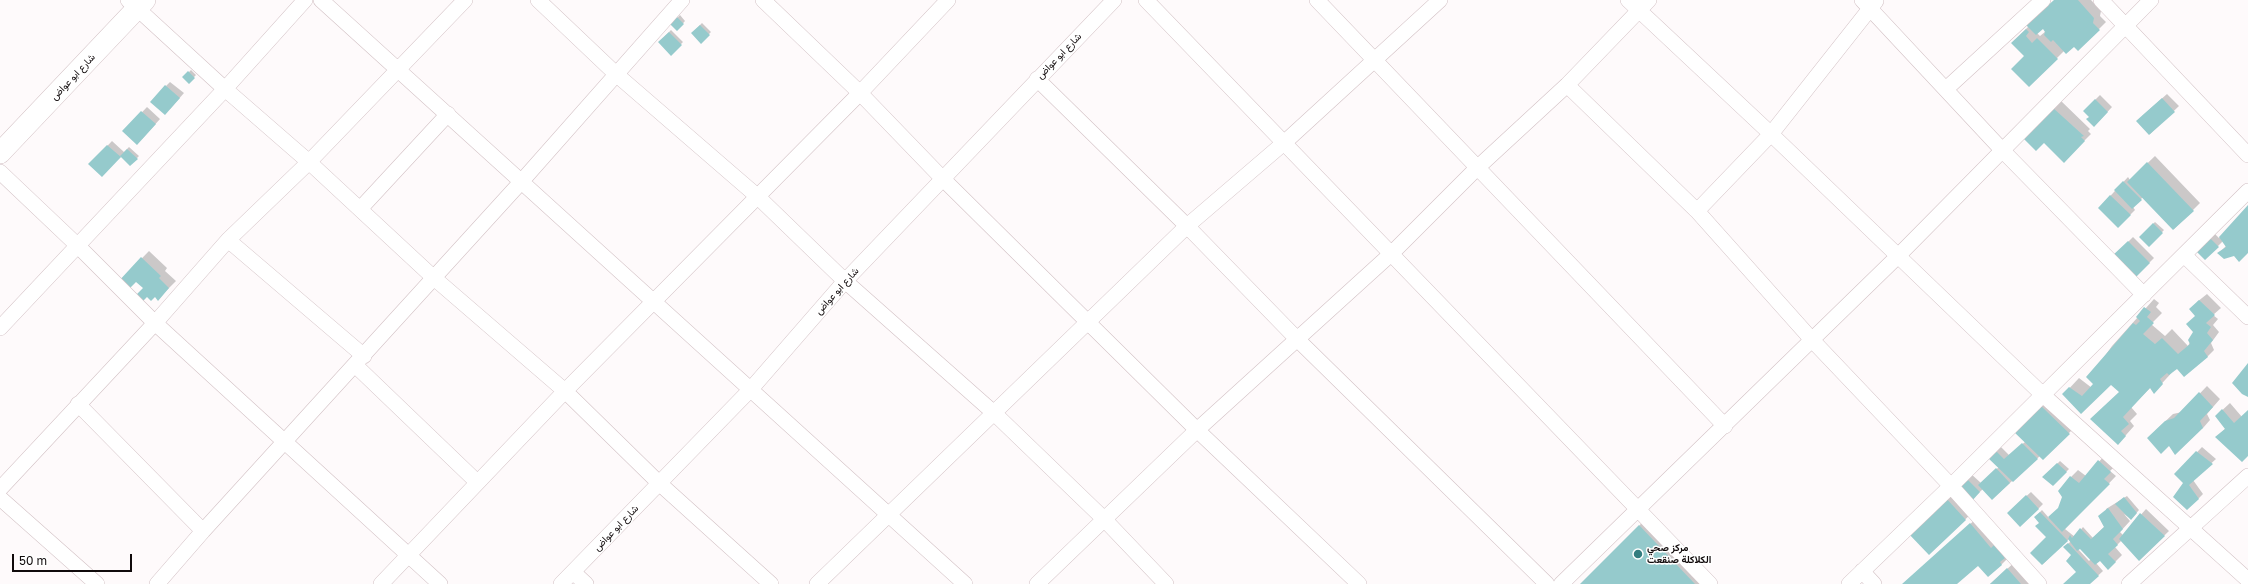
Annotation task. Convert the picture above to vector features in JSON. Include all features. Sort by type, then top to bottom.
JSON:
[{"type":"street","points":[[0,328],[225,89],[305,0]]},
{"type":"street","points":[[322,0],[399,68],[521,182],[890,514],[965,584]]},
{"type":"street","points":[[0,489],[154,323],[228,240],[309,162],[465,0]]},
{"type":"street","points":[[538,0],[617,75],[757,196],[845,281],[994,413],[1104,519],[1166,584]]},
{"type":"street","points":[[157,584],[203,531],[521,182],[682,0]]},
{"type":"street","points":[[763,0],[860,93],[943,179],[1197,430],[1359,584]]},
{"type":"street","points":[[381,584],[410,556],[477,482],[565,391],[860,93],[948,0]]},
{"type":"street","name":"شارع ابو عواض","points":[[561,584],[751,389],[845,281],[1114,0]]},
{"type":"street","points":[[1146,0],[1285,142],[1637,510],[1710,584]]},
{"type":"street","points":[[1317,0],[1374,58],[1476,169],[1725,426]]},
{"type":"street","points":[[817,584],[1187,226],[1285,142],[1374,58],[1440,0]]},
{"type":"street","points":[[1946,89],[2043,0]]},
{"type":"street","points":[[2101,0],[2248,155]]},
{"type":"street","points":[[1561,584],[1813,341],[2127,26],[2151,0]]},
{"type":"street","points":[[137,3],[225,89],[309,162],[434,278],[565,391],[658,483],[771,584]]},
{"type":"street","name":"شارع ابو عواض","points":[[0,153],[137,3]]},
{"type":"street","points":[[1037,584],[1197,430],[1298,340],[1392,253],[1476,169],[1568,85],[1639,3],[1771,134],[2043,395],[2248,580]]},
{"type":"street","points":[[1697,211],[1771,134],[1870,3],[2003,151],[2144,295]]},
{"type":"street","points":[[1037,79],[1187,226],[1298,340],[1547,584]]},
{"type":"street","points":[[1568,85],[1697,211],[1813,341],[1951,486],[2038,584]]},
{"type":"street","points":[[360,209],[448,114]]},
{"type":"street","points":[[0,172],[77,245],[154,323],[440,584]]},
{"type":"street","points":[[1849,584],[1951,486],[2248,191]]},
{"type":"street","points":[[228,240],[359,361],[477,482]]},
{"type":"street","points":[[2184,255],[2248,317]]},
{"type":"street","points":[[78,404],[203,531]]},
{"type":"street","points":[[2129,584],[2248,476]]},
{"type":"street","points":[[0,498],[97,584]]},
{"type":"street","points":[[1862,571],[1874,584]]},
{"type":"street","points":[[573,572],[586,584]]},
{"type":"building","points":[[2054,0],[2078,0],[2094,18],[2093,23],[2100,30],[2078,51],[2074,47],[2066,54],[2053,40],[2051,42],[2044,35],[2045,32],[2043,29],[2036,35],[2026,25]]},
{"type":"building","points":[[677,17],[684,24],[677,31],[670,24]]},
{"type":"building","points":[[700,25],[710,35],[701,44],[691,33]]},
{"type":"building","points":[[2026,29],[2029,32],[2026,36],[2032,43],[2037,38],[2058,59],[2029,87],[2011,69],[2024,56],[2011,43]]},
{"type":"building","points":[[669,32],[682,45],[671,56],[658,42]]},
{"type":"building","points":[[188,71],[195,78],[189,84],[182,77]]},
{"type":"building","points":[[165,85],[180,98],[165,115],[150,102]]},
{"type":"building","points":[[2162,98],[2175,112],[2149,135],[2136,121]]},
{"type":"building","points":[[2095,99],[2108,112],[2094,127],[2086,119],[2089,117],[2083,111]]},
{"type":"building","points":[[2052,107],[2084,136],[2081,137],[2085,141],[2064,163],[2044,143],[2036,151],[2023,138]]},
{"type":"building","points":[[141,111],[156,124],[137,145],[122,131]]},
{"type":"building","points":[[107,145],[121,157],[102,177],[88,164]]},
{"type":"building","points":[[127,149],[138,159],[130,166],[120,156]]},
{"type":"building","points":[[2147,162],[2194,211],[2173,230],[2127,182]]},
{"type":"building","points":[[2123,181],[2142,200],[2132,209],[2114,190]]},
{"type":"building","points":[[2110,195],[2131,215],[2118,228],[2098,208]]},
{"type":"building","points":[[2248,205],[2248,253],[2239,262],[2234,256],[2224,259],[2217,253],[2226,247],[2219,237]]},
{"type":"building","points":[[2153,223],[2163,233],[2149,247],[2139,237]]},
{"type":"building","points":[[2208,236],[2219,247],[2205,260],[2194,249]]},
{"type":"building","points":[[2128,241],[2150,263],[2134,279],[2112,256]]},
{"type":"building","points":[[141,257],[161,276],[159,278],[169,288],[158,301],[155,297],[151,301],[147,297],[141,303],[134,297],[143,288],[136,282],[126,292],[117,283]]},
{"type":"building","points":[[2199,300],[2215,315],[2206,323],[2211,327],[2207,333],[2213,340],[2204,351],[2208,357],[2184,377],[2177,369],[2169,375],[2167,373],[2160,379],[2163,384],[2154,394],[2150,388],[2123,417],[2129,424],[2121,431],[2126,436],[2118,445],[2090,419],[2119,392],[2111,385],[2081,414],[2062,394],[2069,387],[2082,396],[2093,384],[2086,377],[2133,323],[2136,325],[2140,321],[2136,317],[2144,307],[2151,312],[2147,317],[2154,323],[2143,334],[2155,344],[2162,338],[2178,354],[2190,344],[2188,340],[2193,332],[2186,324],[2195,316],[2189,309]]},
{"type":"building","points":[[2248,363],[2248,397],[2242,394],[2232,383]]},
{"type":"building","points":[[2199,392],[2213,407],[2200,421],[2203,428],[2175,455],[2169,446],[2161,454],[2147,438],[2165,421],[2174,418]]},
{"type":"building","points":[[2040,405],[2070,434],[2043,460],[2013,431]]},
{"type":"building","points":[[2222,409],[2234,423],[2248,410],[2248,456],[2242,462],[2215,437],[2225,429],[2215,416]]},
{"type":"building","points":[[2022,443],[2038,459],[2013,482],[1987,457],[1995,450],[2004,459]]},
{"type":"building","points":[[2196,451],[2213,464],[2189,485],[2199,499],[2187,510],[2173,497],[2183,483],[2174,474]]},
{"type":"building","points":[[2098,460],[2111,472],[2104,479],[2110,484],[2062,532],[2048,517],[2058,508],[2062,497],[2058,491],[2070,476],[2079,483]]},
{"type":"building","points":[[2057,463],[2067,472],[2053,486],[2042,477]]},
{"type":"building","points":[[1996,468],[2010,483],[1992,500],[1978,485]]},
{"type":"building","points":[[1965,477],[1980,492],[1971,502],[1956,486]]},
{"type":"building","points":[[2026,495],[2039,509],[2020,527],[2007,513]]},
{"type":"building","points":[[1945,497],[1966,520],[1929,555],[1907,532]]},
{"type":"building","points":[[2124,497],[2137,513],[2131,520],[2115,504]]},
{"type":"building","points":[[2108,508],[2123,529],[2113,539],[2118,545],[2108,554],[2116,562],[2108,570],[2100,561],[2095,565],[2080,549],[2077,551],[2068,539],[2070,535],[2072,538],[2080,528],[2091,539],[2104,527],[2098,516]]},
{"type":"building","points":[[2040,512],[2068,541],[2042,565],[2030,553],[2046,537],[2035,526],[2039,523],[2034,517]]},
{"type":"building","points":[[2140,513],[2165,536],[2139,561],[2119,539]]},
{"type":"building","points":[[1970,523],[1991,548],[1994,545],[2005,558],[2000,562],[2002,565],[1988,577],[1978,566],[1957,584],[1902,584]]},
{"type":"building","name":"مركز صحي الكلاكلة صنقعت","points":[[1639,525],[1695,584],[1580,584]]},
{"type":"building","points":[[2068,543],[2099,576],[2090,584],[2063,584],[2076,572],[2066,561],[2071,555],[2063,547]]},
{"type":"building","points":[[2007,568],[2021,584],[1990,584]]},
{"type":"place","name":"مركز صحي الكلاكلة صنقعت","points":[[1638,554]]}]
